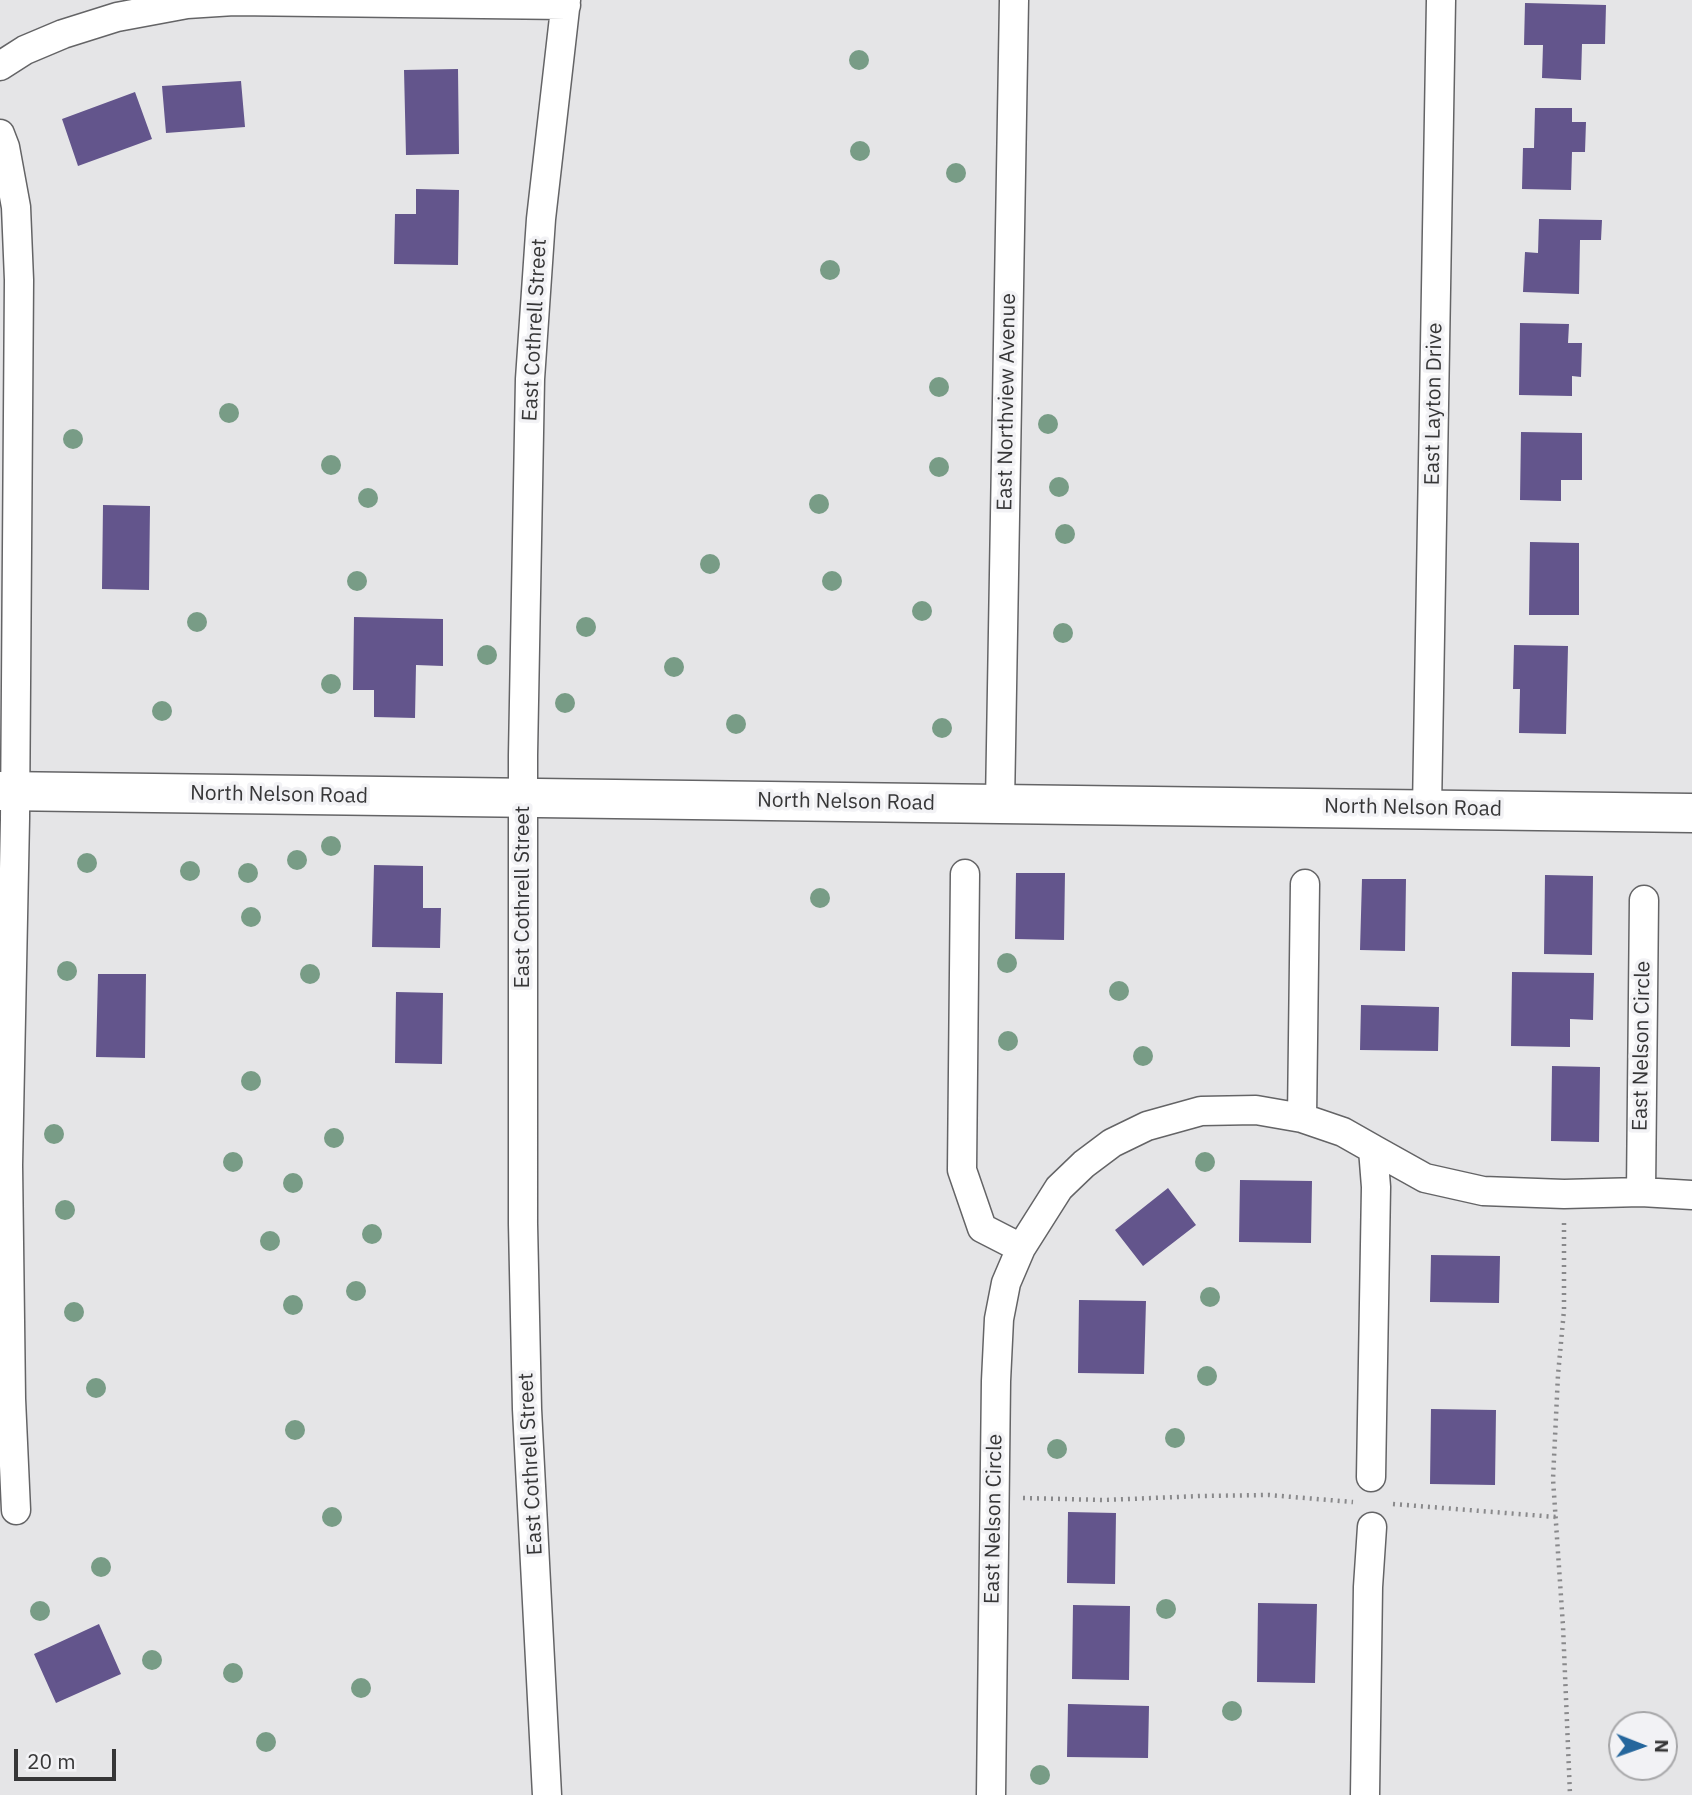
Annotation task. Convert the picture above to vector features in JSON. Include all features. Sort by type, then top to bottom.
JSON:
[{"type":"street","name":"East Northview Avenue","points":[[1000,803],[1014,0]]},
{"type":"street","name":"East Layton Drive","points":[[1427,808],[1441,0]]},
{"type":"street","points":[[0,66],[24,50],[63,34],[117,17],[187,4],[234,1],[566,2]]},
{"type":"street","name":"East Cothrell Street","points":[[547,1795],[527,1409],[523,1224],[522,798],[530,379],[541,219],[566,2]]},
{"type":"street","points":[[0,134],[5,147],[16,207],[19,280],[8,791],[8,1165],[11,1399],[16,1510]]},
{"type":"street","name":"North Nelson Road","points":[[8,791],[1692,813]]},
{"type":"street","points":[[965,874],[962,1170],[982,1228],[1021,1248]]},
{"type":"street","points":[[1302,1118],[1304,884]]},
{"type":"street","name":"East Nelson Circle","points":[[1641,1192],[1644,900]]},
{"type":"street","name":"East Nelson Circle","points":[[990,1795],[999,1319],[1006,1283],[1021,1248],[1059,1188],[1076,1172],[1112,1143],[1147,1126],[1200,1111],[1256,1110],[1302,1118],[1343,1132],[1425,1178],[1483,1191],[1692,1195]]},
{"type":"street","points":[[1365,1795],[1368,1502],[1376,1187],[1373,1149]]},
{"type":"path","points":[[1564,1194],[1564,1310],[1553,1479],[1570,1795]]},
{"type":"path","points":[[994,1497],[1104,1500],[1269,1495],[1348,1503],[1368,1502]]},
{"type":"path","points":[[1390,1504],[1556,1517]]},
{"type":"building","points":[[1525,3],[1606,5],[1605,44],[1582,44],[1581,80],[1542,78],[1543,45],[1524,45]]},
{"type":"building","points":[[458,69],[459,154],[406,155],[404,70]]},
{"type":"building","points":[[241,81],[245,127],[166,133],[162,86]]},
{"type":"building","points":[[135,92],[152,139],[78,166],[62,119]]},
{"type":"building","points":[[1535,108],[1572,108],[1572,122],[1586,122],[1585,152],[1572,152],[1571,190],[1522,189],[1523,148],[1534,148]]},
{"type":"building","points":[[416,189],[459,190],[458,265],[394,264],[395,214],[416,214]]},
{"type":"building","points":[[1539,219],[1602,220],[1601,240],[1580,240],[1579,294],[1523,292],[1525,252],[1538,253]]},
{"type":"building","points":[[1520,323],[1569,324],[1568,343],[1582,343],[1581,377],[1572,376],[1572,396],[1519,395]]},
{"type":"building","points":[[1521,432],[1582,433],[1582,480],[1561,480],[1561,501],[1520,500]]},
{"type":"building","points":[[103,505],[150,506],[149,590],[102,589]]},
{"type":"building","points":[[1530,542],[1579,543],[1579,615],[1529,615]]},
{"type":"building","points":[[354,617],[443,619],[443,666],[416,665],[415,718],[374,717],[374,690],[353,690]]},
{"type":"building","points":[[1514,645],[1568,646],[1566,734],[1519,733],[1520,689],[1513,689]]},
{"type":"building","points":[[374,865],[423,866],[423,908],[441,908],[440,948],[372,947]]},
{"type":"building","points":[[1016,873],[1065,873],[1064,940],[1015,939]]},
{"type":"building","points":[[1545,875],[1593,876],[1592,955],[1544,954]]},
{"type":"building","points":[[1362,879],[1406,879],[1405,951],[1360,950]]},
{"type":"building","points":[[1512,972],[1594,973],[1593,1020],[1570,1019],[1570,1047],[1511,1046]]},
{"type":"building","points":[[98,974],[146,974],[145,1058],[96,1057]]},
{"type":"building","points":[[396,992],[443,993],[442,1064],[395,1063]]},
{"type":"building","points":[[1361,1005],[1439,1007],[1438,1051],[1360,1050]]},
{"type":"building","points":[[1552,1066],[1600,1067],[1599,1142],[1551,1141]]},
{"type":"building","points":[[1240,1180],[1312,1181],[1311,1243],[1239,1242]]},
{"type":"building","points":[[1168,1188],[1196,1225],[1143,1266],[1115,1230]]},
{"type":"building","points":[[1431,1255],[1500,1256],[1499,1303],[1430,1302]]},
{"type":"building","points":[[1079,1300],[1146,1301],[1144,1374],[1078,1373]]},
{"type":"building","points":[[1431,1409],[1496,1410],[1495,1485],[1430,1484]]},
{"type":"building","points":[[1068,1512],[1116,1513],[1115,1584],[1067,1583]]},
{"type":"building","points":[[1258,1603],[1317,1604],[1315,1683],[1257,1682]]},
{"type":"building","points":[[1073,1605],[1130,1606],[1129,1680],[1072,1679]]},
{"type":"building","points":[[99,1624],[121,1674],[56,1703],[34,1654]]},
{"type":"building","points":[[1068,1704],[1149,1706],[1148,1758],[1067,1757]]}]
